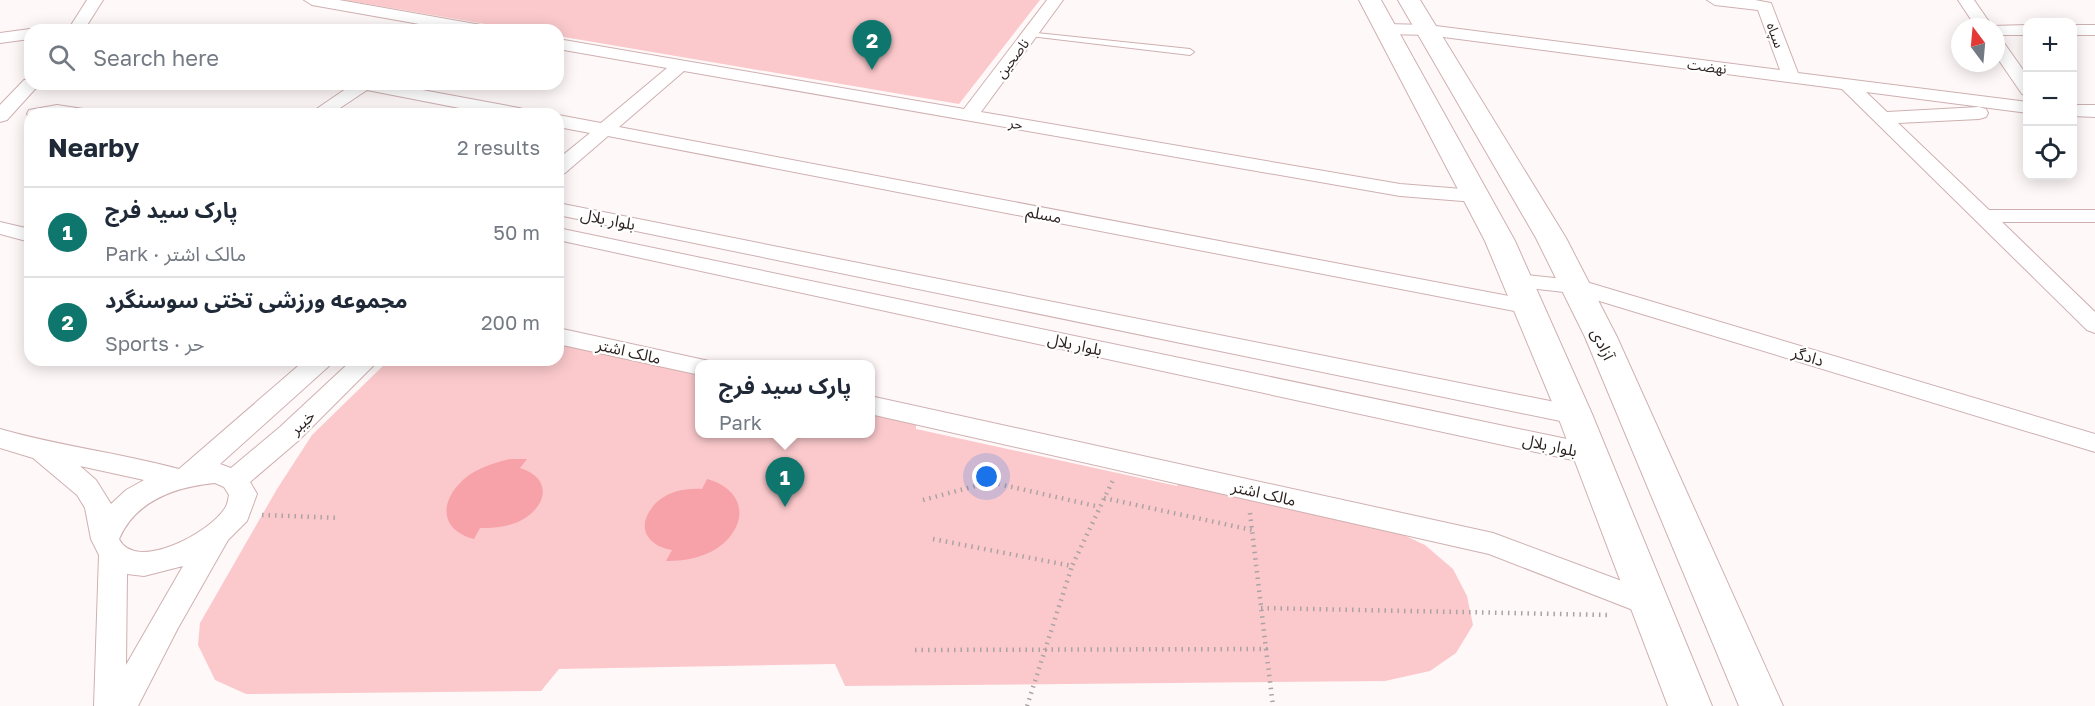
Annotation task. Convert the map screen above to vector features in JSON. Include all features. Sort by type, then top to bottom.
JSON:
[{"type":"main road","points":[[1370,0],[1475,196],[1524,294],[1591,454],[1690,706]]},
{"type":"main road","name":"آزادی","points":[[1409,0],[1551,238],[1575,286],[1620,381],[1761,706]]},
{"type":"street","points":[[79,24],[95,0]]},
{"type":"street","points":[[312,0],[432,24]]},
{"type":"street","name":"ناصحین","points":[[969,115],[1055,0]]},
{"type":"street","name":"سپاه","points":[[1716,0],[1764,3],[1791,77]]},
{"type":"street","points":[[1966,0],[1978,18]]},
{"type":"street","name":"نهضت","points":[[1386,29],[1428,30],[2023,109]]},
{"type":"street","points":[[2005,30],[2023,30]]},
{"type":"street","points":[[2077,30],[2095,30]]},
{"type":"street","points":[[0,38],[24,35]]},
{"type":"street","name":"حر","points":[[564,45],[1400,190],[1475,196]]},
{"type":"street","points":[[2005,57],[2023,83]]},
{"type":"street","points":[[564,164],[681,65]]},
{"type":"street","points":[[1848,85],[2095,325]]},
{"type":"street","points":[[0,118],[25,90]]},
{"type":"street","points":[[327,108],[355,90]]},
{"type":"street","points":[[395,90],[488,108]]},
{"type":"street","points":[[1882,118],[2023,110]]},
{"type":"street","points":[[2077,110],[2095,111]]},
{"type":"street","points":[[0,118],[24,116]]},
{"type":"street","points":[[0,118],[24,122]]},
{"type":"street","name":"مسلم","points":[[564,123],[1524,294]]},
{"type":"street","name":"بلوار بلال","points":[[564,210],[1575,415]]},
{"type":"street","points":[[1983,216],[2095,216]]},
{"type":"street","points":[[0,228],[24,235]]},
{"type":"street","name":"بلوار بلال","points":[[564,235],[1591,454]]},
{"type":"street","name":"دادگر","points":[[1524,294],[1575,286],[2095,443]]},
{"type":"street","name":"مالک اشتر","points":[[564,337],[695,366]]},
{"type":"street","points":[[184,476],[313,366]]},
{"type":"street","name":"خیبر","points":[[234,480],[289,434],[361,366]]},
{"type":"street","name":"مالک اشتر","points":[[875,406],[1493,544],[1653,611]]},
{"type":"street","points":[[0,438],[38,450],[184,476]]},
{"type":"street","points":[[38,450],[86,485],[103,515],[109,547],[110,706]]},
{"type":"street","points":[[109,547],[114,519],[135,499],[160,484],[184,476],[218,473],[234,480],[243,494],[227,524],[167,619],[121,706]]},
{"type":"street","points":[[109,547],[130,563],[159,562],[191,551],[227,524]]},
{"type":"lane","points":[[1030,34],[1190,52]]},
{"type":"path","points":[[1027,706],[1072,566],[1122,461]]},
{"type":"path","points":[[923,500],[990,482],[1100,507]]},
{"type":"path","points":[[1247,489],[1273,706]]},
{"type":"path","points":[[1104,498],[1252,530]]},
{"type":"path","points":[[227,524],[339,518]]},
{"type":"path","points":[[933,539],[1072,566]]},
{"type":"path","points":[[1261,608],[1653,611]]},
{"type":"path","points":[[915,650],[1266,649]]},
{"type":"shaded area","points":[[344,0],[1040,0],[959,104],[564,37],[564,24],[486,24]]},
{"type":"shaded area","points":[[564,338],[695,371],[695,438],[875,438],[875,411],[916,419],[916,429],[1177,486],[1180,478],[1384,526],[1425,545],[1453,569],[1467,596],[1473,625],[1456,653],[1430,671],[1385,681],[845,686],[835,664],[559,669],[541,691],[246,694],[215,680],[198,645],[200,623],[277,489],[312,435],[383,366],[564,366]]},
{"type":"shaded area","points":[[510,459],[527,459],[520,468],[538,479],[543,494],[540,502],[535,510],[518,522],[499,527],[480,528],[474,539],[463,535],[449,522],[447,514],[447,506],[455,488],[479,469]]},
{"type":"shaded area","points":[[707,479],[728,489],[734,497],[738,505],[738,524],[724,543],[711,552],[689,559],[666,561],[672,550],[658,546],[646,532],[646,519],[649,512],[657,502],[668,495],[684,490],[702,489]]},
{"type":"place","name":"مجموعه ورزشی تختی سوسنگرد","points":[[872,70]]},
{"type":"place","name":"پارک سید فرج","points":[[785,507]]}]
